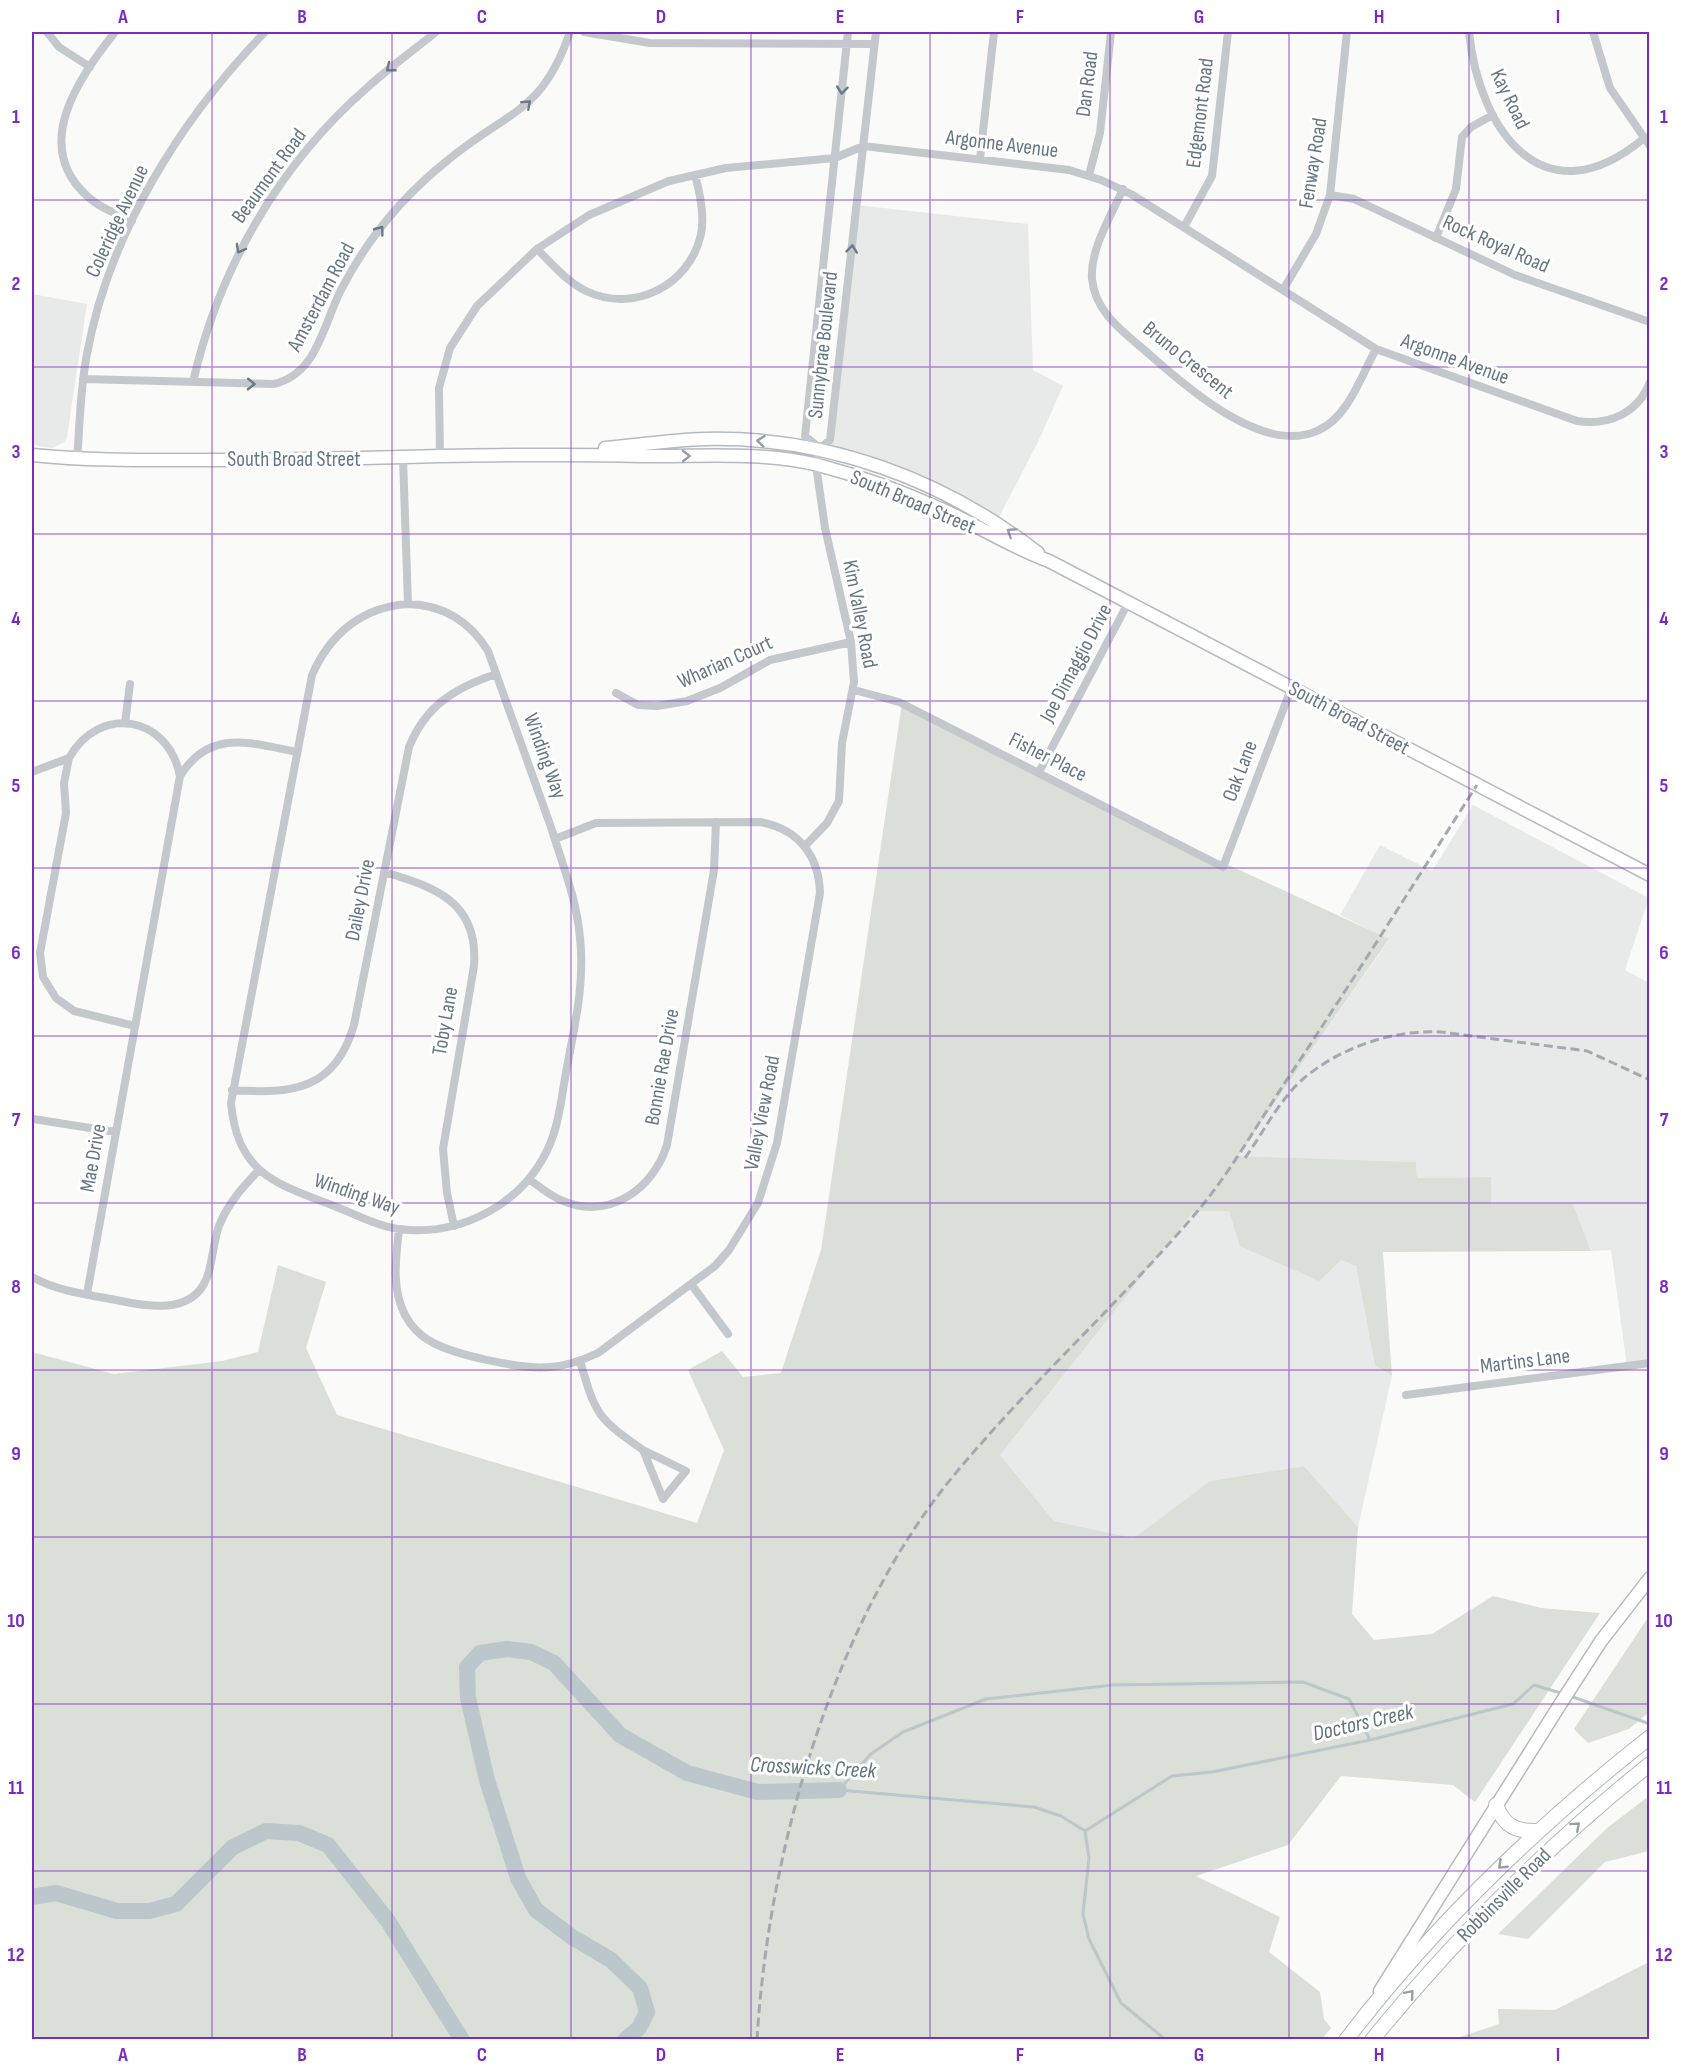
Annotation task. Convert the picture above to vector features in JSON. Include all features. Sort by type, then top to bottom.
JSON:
[{"type":"highway","name":"Robbinsville Road","points":[[1346,2040],[1369,2009],[1448,1920],[1538,1831],[1649,1737]]},
{"type":"highway","name":"Robbinsville Road","points":[[1372,2040],[1426,1975],[1506,1890],[1588,1815],[1650,1764]]},
{"type":"highway","points":[[1496,1805],[1501,1818],[1510,1826],[1522,1831],[1538,1831]]},
{"type":"main road","name":"South Broad Street","points":[[556,454],[706,439],[750,440],[820,448],[895,472],[941,491],[971,507],[1049,561],[1650,875]]},
{"type":"main road","name":"South Broad Street","points":[[32,455],[77,459],[440,458],[556,454],[746,457],[816,465],[892,488],[943,510],[1011,547],[1049,561]]},
{"type":"main road","points":[[941,491],[943,510]]},
{"type":"main road","points":[[963,521],[971,507]]},
{"type":"main road","points":[[1369,2009],[1407,1944],[1560,1703],[1601,1641],[1650,1578]]},
{"type":"street","points":[[47,32],[59,46],[90,67]]},
{"type":"street","points":[[115,32],[90,67],[70,102],[63,120],[62,147],[65,161],[78,186],[87,196],[132,221]]},
{"type":"street","name":"Coleridge Avenue","points":[[77,459],[83,379],[97,313],[132,221],[156,176],[194,115],[240,58],[265,32]]},
{"type":"street","name":"Beaumont Road","points":[[193,382],[210,318],[222,286],[251,231],[279,186],[320,135],[349,104],[436,32]]},
{"type":"street","name":"Amsterdam Road","points":[[83,379],[273,384],[283,382],[302,371],[314,353],[345,282],[381,227],[421,183],[448,159],[532,101],[554,73],[570,32]]},
{"type":"street","points":[[584,32],[650,43],[874,44]]},
{"type":"street","name":"Sunnybrae Boulevard","points":[[848,32],[805,436],[820,448],[830,440],[876,32]]},
{"type":"street","points":[[980,159],[994,32]]},
{"type":"street","name":"Dan Road","points":[[1089,175],[1100,133],[1111,32]]},
{"type":"street","name":"Edgemont Road","points":[[1184,227],[1212,177],[1228,32]]},
{"type":"street","name":"Fenway Road","points":[[1283,290],[1316,234],[1330,195],[1347,32]]},
{"type":"street","name":"Kay Road","points":[[1469,32],[1475,70],[1493,115],[1504,134],[1522,153],[1534,161],[1560,170],[1588,170],[1600,167],[1624,154],[1643,139]]},
{"type":"street","points":[[1593,32],[1611,88],[1643,139],[1650,146]]},
{"type":"street","points":[[1436,238],[1456,189],[1462,137],[1470,127],[1493,115]]},
{"type":"street","name":"Argonne Avenue","points":[[440,458],[439,388],[449,351],[477,306],[537,249],[564,230],[615,202],[695,174],[739,167],[835,158],[863,146],[1053,168],[1089,175],[1123,189],[1376,349],[1577,422],[1612,420],[1625,414],[1642,398],[1650,382]]},
{"type":"street","points":[[537,249],[573,283],[598,296],[624,300],[656,292],[682,272],[696,250],[702,227],[695,174]]},
{"type":"street","name":"Bruno Crescent","points":[[1123,189],[1093,267],[1092,279],[1099,303],[1112,322],[1203,400],[1242,422],[1265,430],[1286,436],[1311,434],[1338,417],[1376,349]]},
{"type":"street","name":"Rock Royal Road","points":[[1330,195],[1354,199],[1515,275],[1650,322]]},
{"type":"street","name":"Kim Valley Road","points":[[805,846],[827,823],[839,801],[842,743],[854,690],[851,642],[829,549],[816,465],[820,448]]},
{"type":"street","points":[[404,458],[408,604]]},
{"type":"street","name":"Joe Dimaggio Drive","points":[[1039,772],[1128,603]]},
{"type":"street","name":"Winding Way","points":[[408,604],[437,607],[464,621],[481,640],[496,674],[555,839],[577,916],[581,948],[580,990],[556,1125],[542,1159],[529,1179],[491,1211],[454,1226],[419,1230],[399,1229],[278,1185],[259,1170],[248,1157],[236,1132],[232,1118],[232,1090],[312,675],[328,646],[360,617],[386,607],[408,604]]},
{"type":"street","name":"Wharian Court","points":[[616,693],[638,705],[687,701],[720,688],[770,660],[851,642]]},
{"type":"street","name":"Dailey Drive","points":[[232,1090],[271,1093],[294,1090],[323,1075],[343,1053],[354,1025],[409,747],[415,732],[423,719],[446,696],[461,687],[496,674]]},
{"type":"street","points":[[125,723],[130,684]]},
{"type":"street","name":"Oak Lane","points":[[1223,867],[1292,688]]},
{"type":"street","name":"Fisher Place","points":[[854,690],[899,702],[1223,867]]},
{"type":"street","points":[[135,1026],[74,1011],[56,998],[43,977],[40,953],[66,813],[64,777],[74,748],[92,731],[103,726],[125,723],[147,729],[166,744],[177,764],[180,776]]},
{"type":"street","points":[[180,776],[200,753],[228,742],[243,741],[297,752]]},
{"type":"street","points":[[32,772],[69,758]]},
{"type":"street","name":"Mae Drive","points":[[87,1294],[180,776]]},
{"type":"street","name":"Valley View Road","points":[[399,1229],[396,1287],[405,1314],[421,1335],[442,1347],[515,1365],[550,1367],[580,1361],[613,1344],[715,1266],[741,1234],[758,1203],[774,1156],[820,893],[817,868],[805,846],[795,836],[773,824],[716,822],[596,823],[555,839]]},
{"type":"street","name":"Bonnie Rae Drive","points":[[529,1179],[563,1201],[576,1205],[603,1206],[616,1203],[639,1190],[659,1165],[667,1144],[714,870],[716,822]]},
{"type":"street","name":"Toby Lane","points":[[384,872],[427,885],[440,892],[460,911],[471,936],[474,966],[443,1149],[447,1193],[454,1226]]},
{"type":"street","points":[[33,1119],[116,1132]]},
{"type":"street","points":[[32,1277],[59,1289],[157,1308],[167,1307],[190,1298],[198,1291],[209,1273],[218,1230],[226,1210],[259,1170]]},
{"type":"street","points":[[691,1284],[728,1334]]},
{"type":"street","points":[[580,1361],[593,1406],[601,1418],[643,1450],[686,1471],[663,1499],[643,1450]]},
{"type":"street","name":"Martins Lane","points":[[1406,1395],[1650,1364]]},
{"type":"shaded area","points":[[857,205],[1028,224],[1033,370],[1063,386],[1038,442],[996,523],[971,507],[820,448],[830,440]]},
{"type":"shaded area","points":[[32,294],[87,304],[67,437],[64,442],[53,448],[32,445]]},
{"type":"shaded area","points":[[902,703],[1168,837],[1389,939],[1238,1156],[1416,1162],[1417,1178],[1491,1177],[1491,1204],[1573,1204],[1591,1251],[1383,1252],[1392,1376],[1375,1365],[1356,1266],[1341,1260],[1319,1281],[1240,1246],[1229,1211],[1194,1211],[1000,1455],[1054,1521],[1134,1538],[1210,1481],[1304,1466],[1358,1527],[1352,1614],[1374,1640],[1432,1634],[1493,1596],[1541,1608],[1600,1613],[1475,1802],[1453,1785],[1341,1776],[1288,1845],[1196,1876],[1280,1917],[1269,1952],[1320,1992],[1324,2019],[1331,2028],[1322,2039],[32,2039],[32,1352],[114,1374],[222,1361],[258,1352],[278,1265],[326,1282],[306,1348],[337,1415],[697,1523],[724,1450],[688,1370],[722,1351],[743,1377],[781,1373],[821,1250]]},
{"type":"shaded area","points":[[1473,805],[1649,898],[1625,970],[1649,983],[1649,1363],[1627,1366],[1611,1250],[1591,1251],[1573,1204],[1491,1204],[1491,1177],[1417,1178],[1416,1162],[1238,1156],[1389,940],[1340,915],[1380,845],[1432,871]]},
{"type":"shaded area","points":[[1194,1211],[1229,1211],[1356,1266],[1375,1364],[1392,1376],[1358,1527],[1304,1466],[1210,1481],[1134,1538],[1054,1521],[1000,1455]]},
{"type":"shaded area","points":[[1649,1616],[1649,1712],[1629,1729],[1588,1743],[1574,1729]]},
{"type":"shaded area","points":[[1649,1796],[1649,1851],[1605,1862],[1528,1939],[1498,1934],[1607,1828]]},
{"type":"shaded area","points":[[1649,1962],[1649,2039],[1454,2039],[1499,2024],[1498,2009],[1555,2010]]},
{"type":"waterway","name":"Crosswicks Creek","points":[[625,2040],[639,2028],[647,2012],[640,1988],[611,1960],[572,1937],[536,1910],[518,1878],[487,1780],[468,1698],[467,1667],[480,1653],[507,1649],[531,1652],[554,1663],[620,1735],[687,1773],[758,1792],[839,1790]]},
{"type":"waterway","points":[[839,1790],[871,1754],[903,1732],[986,1699],[1113,1685],[1303,1682],[1349,1699],[1370,1740]]},
{"type":"waterway","name":"Doctors Creek","points":[[1085,1831],[1172,1776],[1212,1772],[1370,1740],[1513,1704],[1534,1685],[1564,1694]]},
{"type":"waterway","name":"Doctors Creek","points":[[1570,1696],[1650,1724]]},
{"type":"waterway","name":"Crosswicks Creek","points":[[839,1790],[1034,1807],[1061,1816],[1085,1831],[1089,1858],[1083,1914],[1089,1939],[1121,2003],[1166,2040]]},
{"type":"waterway","name":"Crosswicks Creek","points":[[32,1897],[56,1893],[117,1911],[149,1911],[176,1904],[233,1847],[266,1831],[299,1833],[328,1845],[388,1921],[462,2040]]},
{"type":"railway","points":[[757,2040],[764,1968],[775,1893],[792,1817],[814,1741],[842,1668],[874,1598],[912,1533],[955,1474],[1015,1406],[1171,1241],[1223,1178],[1477,785]]},
{"type":"railway","points":[[1245,1158],[1279,1107],[1303,1079],[1333,1058],[1386,1037],[1441,1032],[1587,1051],[1650,1080]]}]
